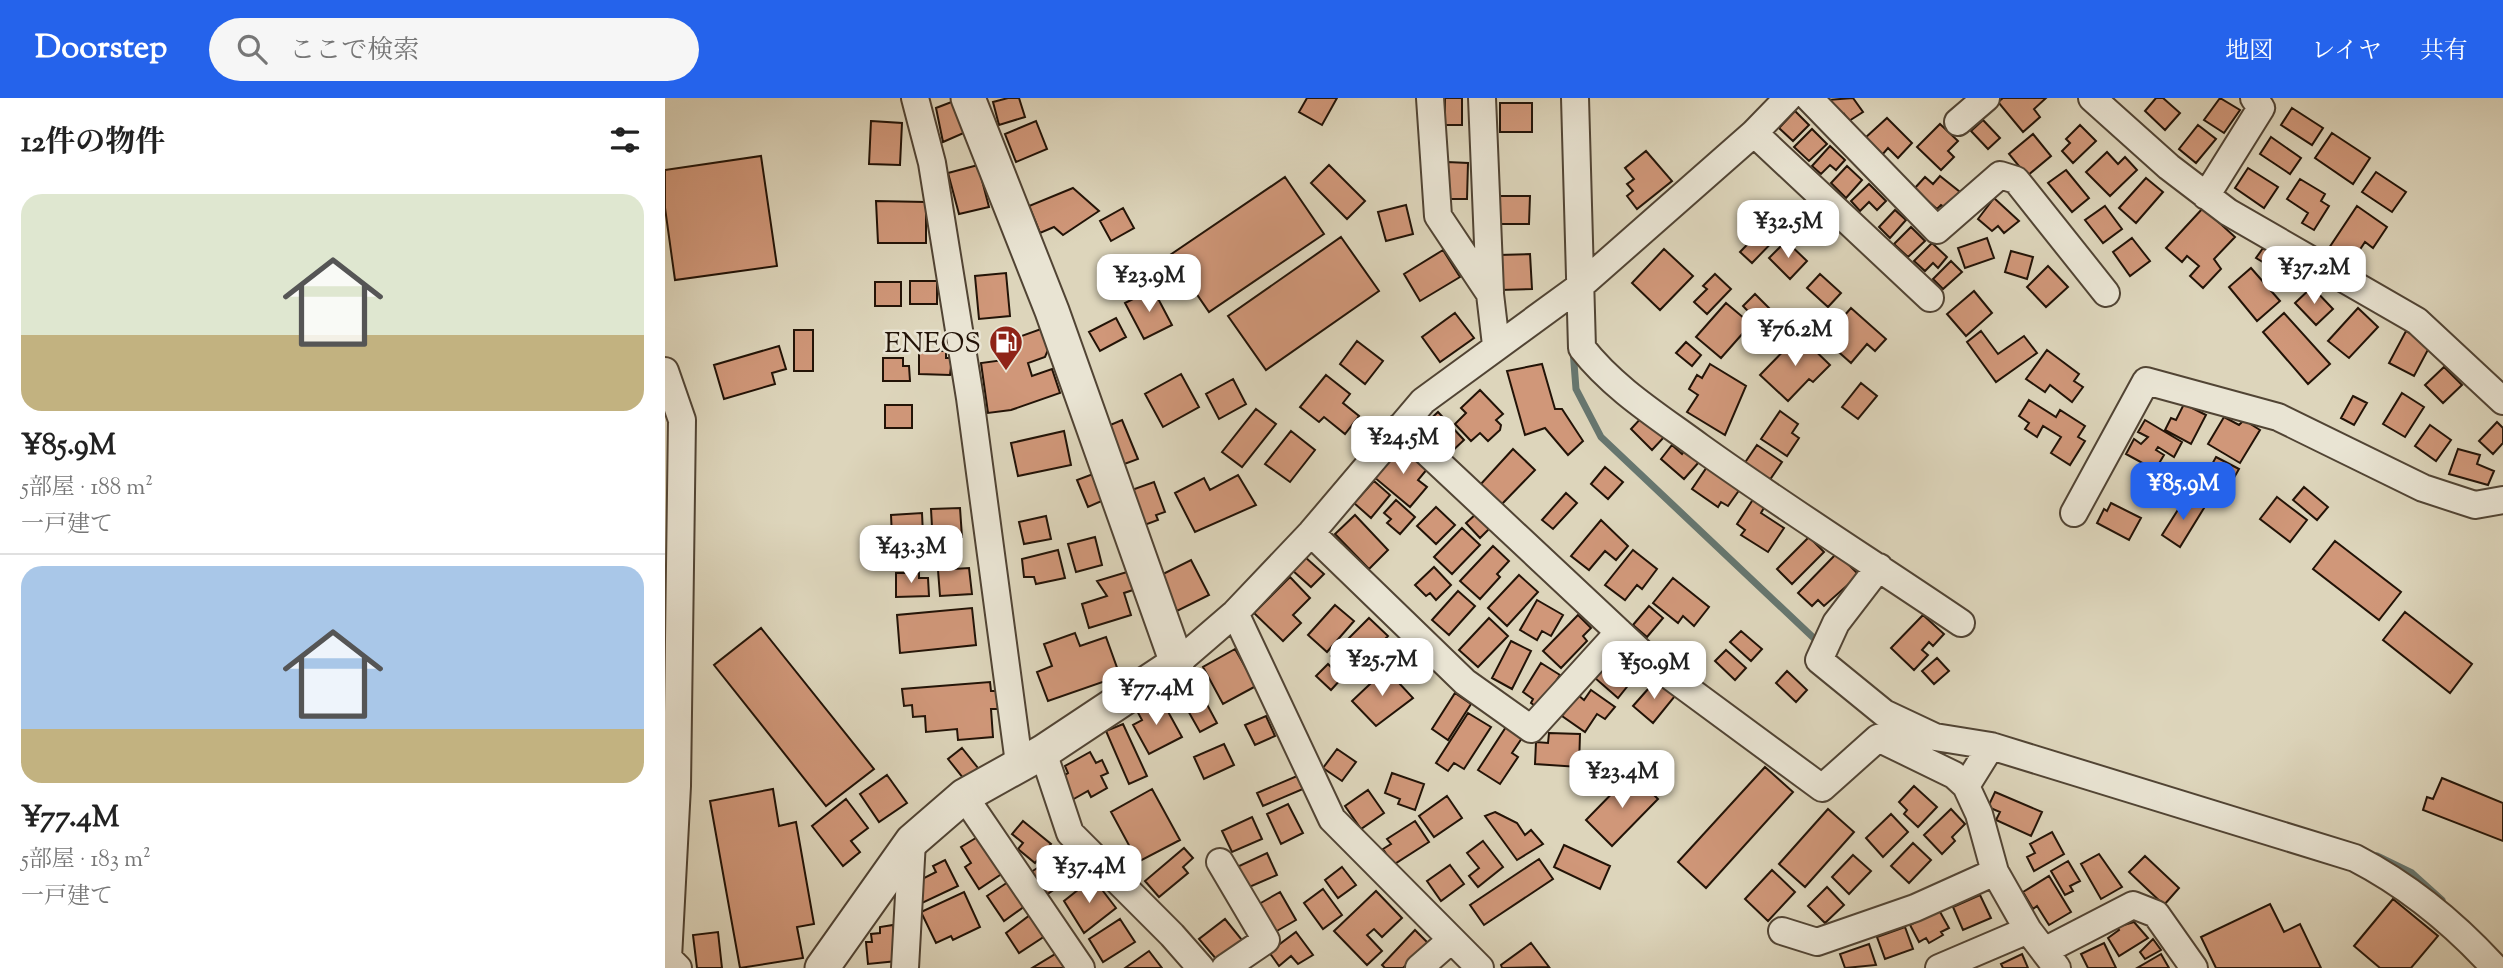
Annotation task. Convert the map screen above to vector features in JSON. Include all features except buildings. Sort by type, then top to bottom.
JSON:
[{"type":"street","points":[[915,98],[932,163],[1031,757],[1070,833],[1201,968]]},
{"type":"street","points":[[968,98],[1052,311],[1177,663]]},
{"type":"street","points":[[1430,98],[1438,216],[1490,294]]},
{"type":"street","points":[[1482,98],[1490,294],[1496,345]]},
{"type":"street","points":[[1575,98],[1577,288],[1582,348],[1601,371],[1756,487],[1961,623]]},
{"type":"street","points":[[822,968],[912,841],[964,796],[1031,757],[1177,663],[1235,613],[1311,533],[1423,401],[1577,288],[1754,133],[1788,98]]},
{"type":"street","points":[[1809,98],[1937,230],[2000,175],[2016,180],[2106,293]]},
{"type":"street","points":[[1958,122],[1986,98]]},
{"type":"street","points":[[2092,98],[2169,167],[2228,212],[2417,321],[2503,401]]},
{"type":"street","points":[[2206,196],[2261,108],[2254,98]]},
{"type":"street","points":[[1754,133],[1930,298]]},
{"type":"street","points":[[665,371],[682,420],[673,449],[671,701],[677,786],[668,958],[678,968]]},
{"type":"street","points":[[2074,513],[2146,380],[2279,417],[2423,488],[2476,505],[2503,500]]},
{"type":"street","points":[[1400,427],[1651,662],[1822,788],[1878,738],[1954,775],[1966,786],[1979,814],[1995,872],[2028,930],[2052,959],[2133,905],[2156,914],[2194,968]]},
{"type":"street","points":[[1311,533],[1465,682],[1531,729],[1619,632]]},
{"type":"street","points":[[1879,567],[1826,644],[1819,660],[1884,713],[1935,737],[1990,746],[2355,858],[2385,874],[2435,909],[2495,968]]},
{"type":"street","points":[[1235,613],[1332,819],[1481,968]]},
{"type":"street","points":[[1966,786],[1990,746]]},
{"type":"street","points":[[964,796],[1081,968]]},
{"type":"street","points":[[905,968],[912,841]]},
{"type":"street","points":[[1220,862],[1266,940],[1225,968]]},
{"type":"street","points":[[1782,931],[1817,942],[1915,908],[1995,872]]},
{"type":"street","points":[[1939,968],[2028,930]]},
{"type":"street","points":[[1419,968],[1451,940]]},
{"type":"waterway","points":[[1573,350],[1576,389],[1601,437],[1820,644]]},
{"type":"waterway","points":[[2377,856],[2412,873],[2442,900]]},
{"type":"place","name":"ENEOS","points":[[1006,372]]}]
